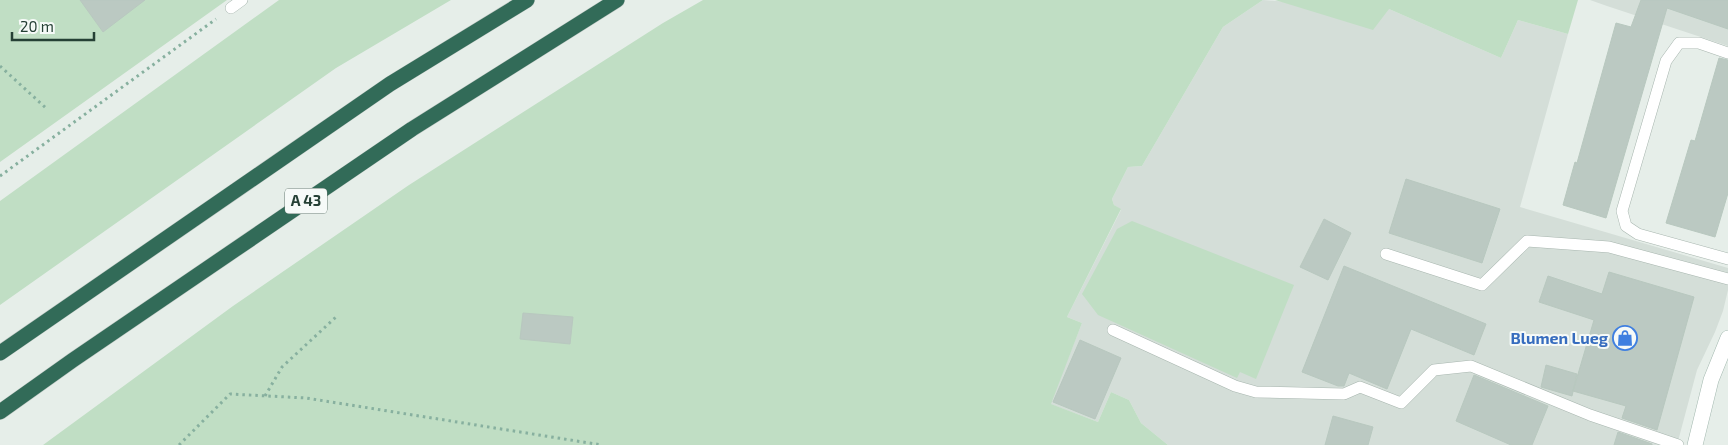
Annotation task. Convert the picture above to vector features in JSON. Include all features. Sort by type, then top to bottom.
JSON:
[{"type":"highway","points":[[0,353],[390,84],[527,0]]},
{"type":"highway","name":"A 43","points":[[0,412],[72,360],[412,129],[618,0]]},
{"type":"street","points":[[1695,445],[1711,380],[1728,338]]},
{"type":"lane","points":[[231,8],[242,0]]},
{"type":"lane","points":[[1728,53],[1699,43],[1678,43],[1666,60],[1622,211],[1626,226],[1638,234],[1728,259]]},
{"type":"lane","points":[[1386,254],[1482,285],[1527,242],[1610,247],[1728,279]]},
{"type":"lane","points":[[1113,330],[1235,386],[1256,392],[1344,394],[1360,387],[1401,403],[1434,370],[1471,366],[1590,415],[1678,445]]},
{"type":"path","points":[[0,176],[231,8]]},
{"type":"path","points":[[0,66],[46,109]]},
{"type":"path","points":[[265,396],[282,367],[336,316]]},
{"type":"path","points":[[179,445],[230,394],[306,398],[602,445]]},
{"type":"shaded area","points":[[1263,0],[1389,9],[1501,58],[1518,20],[1568,34],[1520,207],[1728,268],[1728,290],[1723,311],[1697,370],[1677,445],[1168,445],[1141,423],[1129,400],[1111,392],[1098,422],[1050,404],[1082,323],[1067,317],[1121,210],[1114,205],[1112,199],[1128,167],[1142,166],[1223,27]]},
{"type":"shaded area","points":[[1590,0],[1728,0],[1728,46],[1607,6]]},
{"type":"green space","points":[[0,0],[227,0],[0,162]]},
{"type":"green space","points":[[279,0],[451,0],[336,68],[0,305],[0,201]]},
{"type":"green space","points":[[703,0],[1263,0],[1223,27],[1142,166],[1128,167],[1112,199],[1114,205],[1121,209],[1067,317],[1082,323],[1051,404],[1098,422],[1111,392],[1129,400],[1141,423],[1168,445],[43,445],[233,306],[409,185],[663,23]]},
{"type":"green space","points":[[1275,0],[1578,0],[1568,34],[1518,20],[1501,58],[1389,9],[1373,30]]},
{"type":"green space","points":[[1132,221],[1294,285],[1256,379],[1240,372],[1237,378],[1098,315],[1082,294],[1117,229]]},
{"type":"building","points":[[80,0],[145,0],[103,32]]},
{"type":"building","points":[[1641,0],[1728,0],[1728,29],[1667,8],[1606,218],[1563,205],[1575,162],[1577,163],[1616,23],[1631,27]]},
{"type":"building","points":[[1719,58],[1728,60],[1728,193],[1715,237],[1666,223],[1691,140],[1695,141]]},
{"type":"building","points":[[1406,179],[1500,209],[1482,263],[1389,233]]},
{"type":"building","points":[[1324,219],[1351,233],[1328,280],[1300,267]]},
{"type":"building","points":[[1344,266],[1486,324],[1474,355],[1411,329],[1387,389],[1349,373],[1344,386],[1338,386],[1302,372]]},
{"type":"building","points":[[1609,272],[1694,297],[1657,430],[1622,418],[1626,406],[1573,391],[1594,320],[1539,302],[1548,276],[1602,294]]},
{"type":"building","points":[[523,313],[573,317],[570,344],[520,339]]},
{"type":"building","points":[[1080,340],[1121,358],[1095,419],[1053,402]]},
{"type":"building","points":[[1546,365],[1577,374],[1572,396],[1541,387]]},
{"type":"building","points":[[1474,375],[1548,406],[1532,445],[1511,445],[1456,421]]},
{"type":"building","points":[[1333,416],[1373,427],[1368,445],[1325,445]]},
{"type":"building","points":[[1618,432],[1652,444],[1652,445],[1614,445]]},
{"type":"place","name":"Blumen Lueg","points":[[1625,338]]}]
